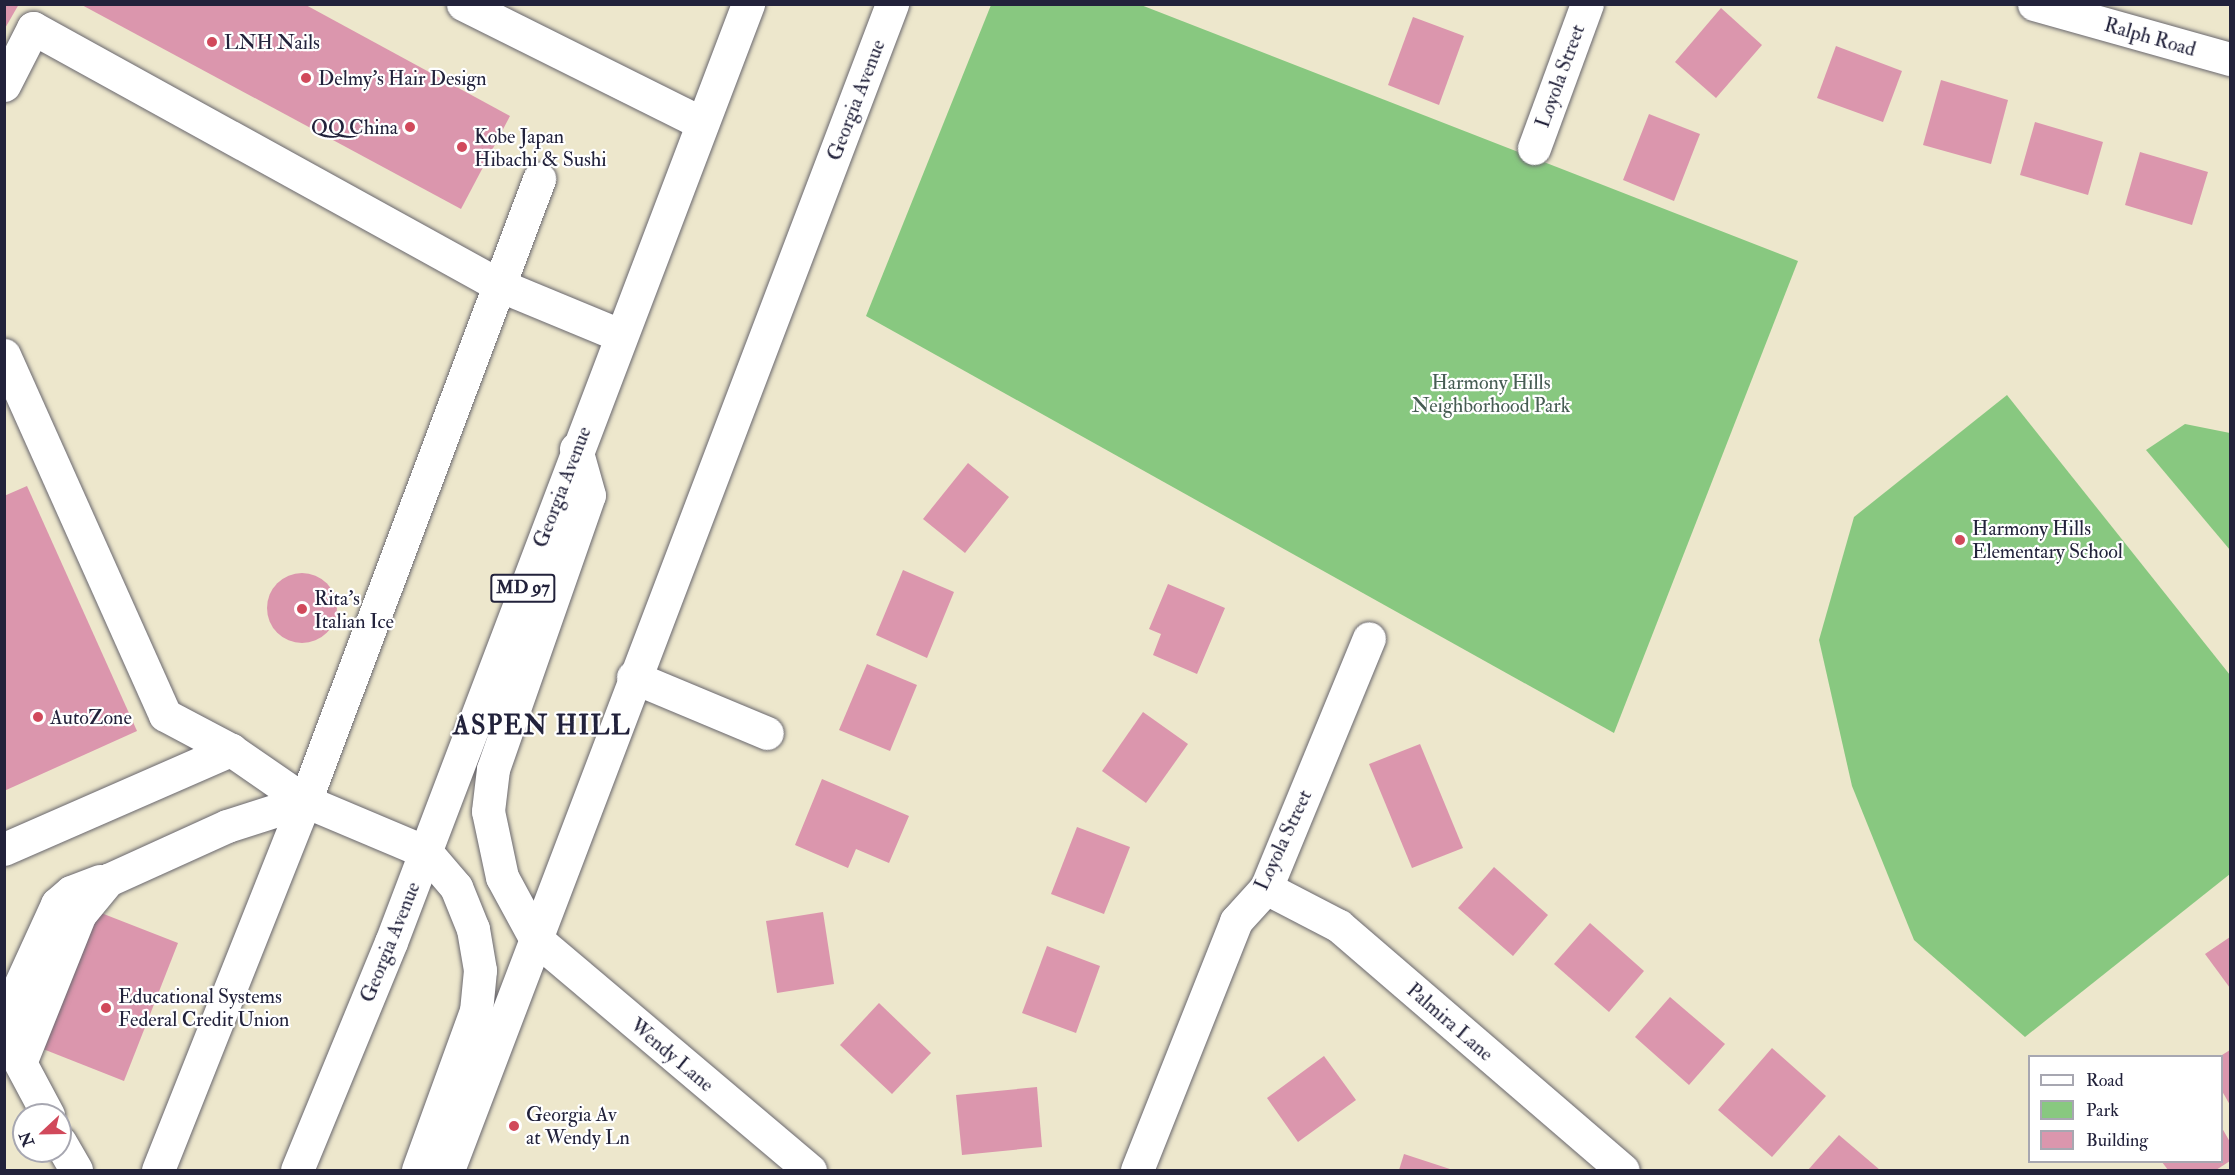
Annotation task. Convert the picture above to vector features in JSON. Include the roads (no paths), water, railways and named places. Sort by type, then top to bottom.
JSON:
[{"type":"main road","points":[[463,4],[702,123]]},
{"type":"main road","name":"Georgia Avenue","points":[[297,1170],[426,852],[576,449],[748,4]]},
{"type":"main road","name":"Georgia Avenue","points":[[448,1170],[633,677],[892,4]]},
{"type":"main road","name":"Loyola Street","points":[[1534,148],[1587,4]]},
{"type":"main road","name":"Ralph Road","points":[[2034,4],[2095,13],[2230,59]]},
{"type":"main road","points":[[4,85],[33,28],[499,285],[620,335]]},
{"type":"main road","points":[[158,1170],[305,801],[539,179]]},
{"type":"main road","points":[[4,355],[165,715],[231,750],[305,801],[426,852],[456,887],[473,929],[480,970],[476,1011],[418,1170]]},
{"type":"main road","points":[[535,938],[502,877],[489,811],[493,769],[589,495],[576,449]]},
{"type":"main road","name":"Loyola Street","points":[[1137,1170],[1236,921],[1266,888],[1369,638]]},
{"type":"main road","points":[[633,677],[767,733]]},
{"type":"main road","points":[[4,849],[231,750]]},
{"type":"main road","points":[[4,1020],[57,904],[86,884],[108,880],[227,825],[305,801]]},
{"type":"main road","points":[[42,1103],[13,1046],[80,914],[108,880]]},
{"type":"main road","name":"Palmira Lane","points":[[1266,888],[1339,926],[1623,1170]]},
{"type":"main road","name":"Wendy Lane","points":[[535,938],[810,1170]]},
{"type":"place","name":"LNH Nails","points":[[212,42]]},
{"type":"place","name":"Delmy's Hair Design","points":[[306,78]]},
{"type":"place","name":"QQ China","points":[[410,127]]},
{"type":"place","name":"Kobe Japan Hibachi & Sushi","points":[[462,147]]},
{"type":"place","name":"Harmony Hills Elementary School","points":[[1960,540]]},
{"type":"place","name":"Rita's Italian Ice","points":[[302,609]]},
{"type":"place","name":"AutoZone","points":[[38,717]]},
{"type":"place","name":"Educational Systems Federal Credit Union","points":[[106,1008]]},
{"type":"place","name":"Georgia Av at Wendy Ln","points":[[514,1126]]},
{"type":"district","name":"ASPEN HILL","points":[[542,727]]},
{"type":"park label","name":"Harmony Hills Neighborhood Park","points":[[1491,394]]}]
